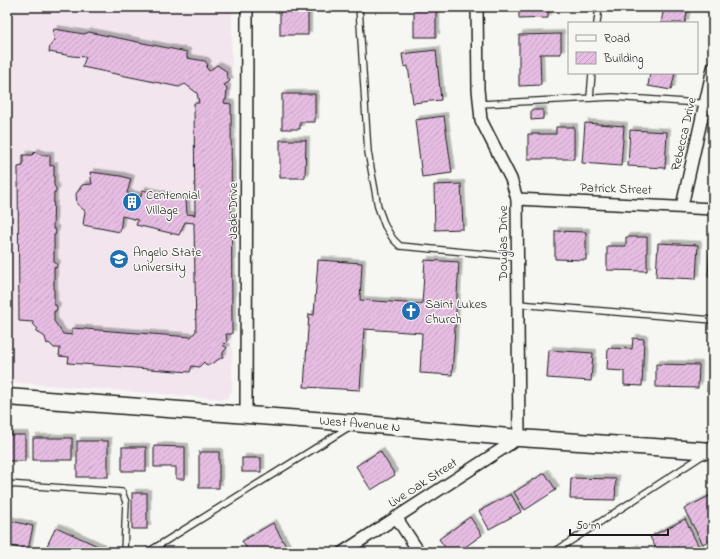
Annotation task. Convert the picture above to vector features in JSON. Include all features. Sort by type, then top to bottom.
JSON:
[{"type":"main road","name":"West Avenue N","points":[[7,397],[354,423],[519,438],[712,450]]},
{"type":"street","name":"Jade Drive","points":[[246,416],[247,7]]},
{"type":"street","name":"Douglas Drive","points":[[477,7],[481,120],[511,179],[517,199],[519,438]]},
{"type":"street","name":"Rebecca Drive","points":[[682,206],[709,104],[713,68]]},
{"type":"street","name":"Patrick Street","points":[[517,199],[682,206],[713,209]]},
{"type":"street","name":"Live Oak Street","points":[[343,552],[519,438]]},
{"type":"street","points":[[396,517],[419,552]]},
{"type":"lane","points":[[359,7],[368,152],[378,207],[384,226],[392,239],[400,246],[518,257]]},
{"type":"lane","points":[[597,22],[599,7]]},
{"type":"lane","points":[[590,98],[592,74]]},
{"type":"lane","points":[[480,104],[614,97],[709,104]]},
{"type":"lane","points":[[518,304],[713,320]]},
{"type":"lane","points":[[148,552],[354,423]]},
{"type":"lane","points":[[554,552],[712,450]]},
{"type":"lane","points":[[7,484],[122,492],[126,502],[124,552]]},
{"type":"shaded area","name":"Angelo State University","points":[[7,7],[232,7],[232,391],[226,399],[7,382]]},
{"type":"building","points":[[280,7],[308,7],[308,35],[280,35]]},
{"type":"building","points":[[414,7],[436,7],[436,37],[414,37]]},
{"type":"building","points":[[519,7],[548,7],[548,18],[519,19]]},
{"type":"building","points":[[664,7],[688,7],[685,22],[661,22]]},
{"type":"building","name":"Centennial Village","points":[[54,29],[84,34],[89,32],[187,52],[187,58],[205,61],[208,65],[206,67],[209,71],[217,65],[226,71],[227,77],[230,81],[224,85],[227,88],[226,100],[224,103],[231,104],[232,334],[226,334],[227,341],[223,345],[227,348],[223,352],[223,357],[207,366],[204,362],[199,367],[192,366],[190,372],[68,363],[69,357],[59,356],[60,348],[54,348],[49,343],[47,344],[45,337],[36,331],[38,329],[33,322],[19,321],[18,167],[23,166],[23,155],[32,155],[35,152],[42,155],[50,155],[50,166],[54,165],[54,185],[56,192],[54,192],[53,229],[55,229],[56,232],[54,235],[54,262],[57,265],[56,268],[54,267],[54,305],[56,305],[57,308],[56,311],[54,311],[54,321],[63,334],[72,335],[72,328],[191,337],[196,331],[194,223],[185,222],[179,235],[136,225],[138,220],[122,216],[120,232],[83,225],[85,211],[77,204],[76,194],[82,185],[92,184],[90,172],[121,176],[131,179],[127,193],[141,197],[142,190],[186,200],[187,214],[195,215],[194,103],[199,103],[197,93],[185,84],[179,87],[82,67],[86,57],[49,52],[50,46],[55,40],[53,34]]},
{"type":"building","points":[[561,34],[561,54],[540,54],[541,85],[519,86],[519,35]]},
{"type":"building","points":[[436,50],[441,100],[413,103],[408,66],[404,67],[402,54]]},
{"type":"building","points":[[650,74],[675,74],[671,90],[648,86]]},
{"type":"building","points":[[282,94],[315,94],[315,122],[300,122],[300,129],[282,129]]},
{"type":"building","points":[[531,110],[543,110],[543,119],[531,120]]},
{"type":"building","points":[[444,116],[452,173],[422,177],[415,120]]},
{"type":"building","points":[[713,122],[713,175],[709,175]]},
{"type":"building","points":[[585,123],[624,126],[621,166],[582,163]]},
{"type":"building","points":[[556,127],[574,127],[574,159],[528,159],[528,134],[556,134]]},
{"type":"building","points":[[630,130],[667,132],[665,168],[628,166]]},
{"type":"building","points":[[280,140],[306,140],[305,178],[280,178]]},
{"type":"building","points":[[461,184],[463,229],[435,230],[434,185]]},
{"type":"building","points":[[555,231],[586,232],[586,260],[555,259]]},
{"type":"building","points":[[626,237],[647,237],[647,271],[607,270],[607,246],[626,246]]},
{"type":"building","points":[[710,242],[713,243],[713,278],[708,277]]},
{"type":"building","points":[[658,243],[698,245],[696,279],[656,277]]},
{"type":"building","points":[[318,260],[362,263],[360,300],[422,304],[425,260],[459,262],[452,375],[420,373],[422,333],[364,329],[360,390],[304,387],[309,314],[314,315]]},
{"type":"building","points":[[633,338],[644,339],[642,386],[624,385],[624,371],[607,370],[608,348],[632,349]]},
{"type":"building","points":[[549,350],[593,353],[591,381],[547,378]]},
{"type":"building","points":[[709,360],[713,360],[713,391],[707,391]]},
{"type":"building","points":[[656,364],[699,365],[698,388],[656,387]]},
{"type":"building","points":[[7,435],[25,435],[25,461],[7,461]]},
{"type":"building","points":[[33,438],[72,438],[72,460],[33,460]]},
{"type":"building","points":[[77,441],[108,441],[108,477],[77,477]]},
{"type":"building","points":[[154,446],[185,447],[185,479],[176,479],[176,467],[154,467]]},
{"type":"building","points":[[122,447],[146,447],[146,471],[122,471]]},
{"type":"building","points":[[380,451],[395,475],[371,490],[356,466]]},
{"type":"building","points":[[199,452],[219,452],[219,488],[199,488]]},
{"type":"building","points":[[242,458],[261,458],[261,472],[242,472]]},
{"type":"building","points":[[545,473],[556,490],[525,510],[514,492]]},
{"type":"building","points":[[571,478],[616,479],[615,500],[570,499]]},
{"type":"building","points":[[132,493],[147,493],[147,529],[132,529]]},
{"type":"building","points":[[511,494],[521,512],[489,529],[479,511]]},
{"type":"building","points":[[713,494],[713,520],[711,521],[713,525],[713,538],[703,544],[684,509]]},
{"type":"building","points":[[470,517],[482,535],[458,552],[448,552],[439,539]]},
{"type":"building","points":[[685,519],[700,549],[694,552],[658,552],[650,537]]},
{"type":"building","points":[[7,520],[33,526],[28,550],[7,545]]},
{"type":"building","points":[[273,523],[287,548],[280,552],[249,552],[242,541]]},
{"type":"building","points":[[56,527],[102,548],[100,552],[44,552]]},
{"type":"building","points":[[635,548],[637,552],[628,552]]},
{"type":"place","name":"Centennial Village","points":[[132,202]]},
{"type":"place","name":"Angelo State University","points":[[119,259]]},
{"type":"place","name":"Saint Lukes Church","points":[[411,311]]}]
